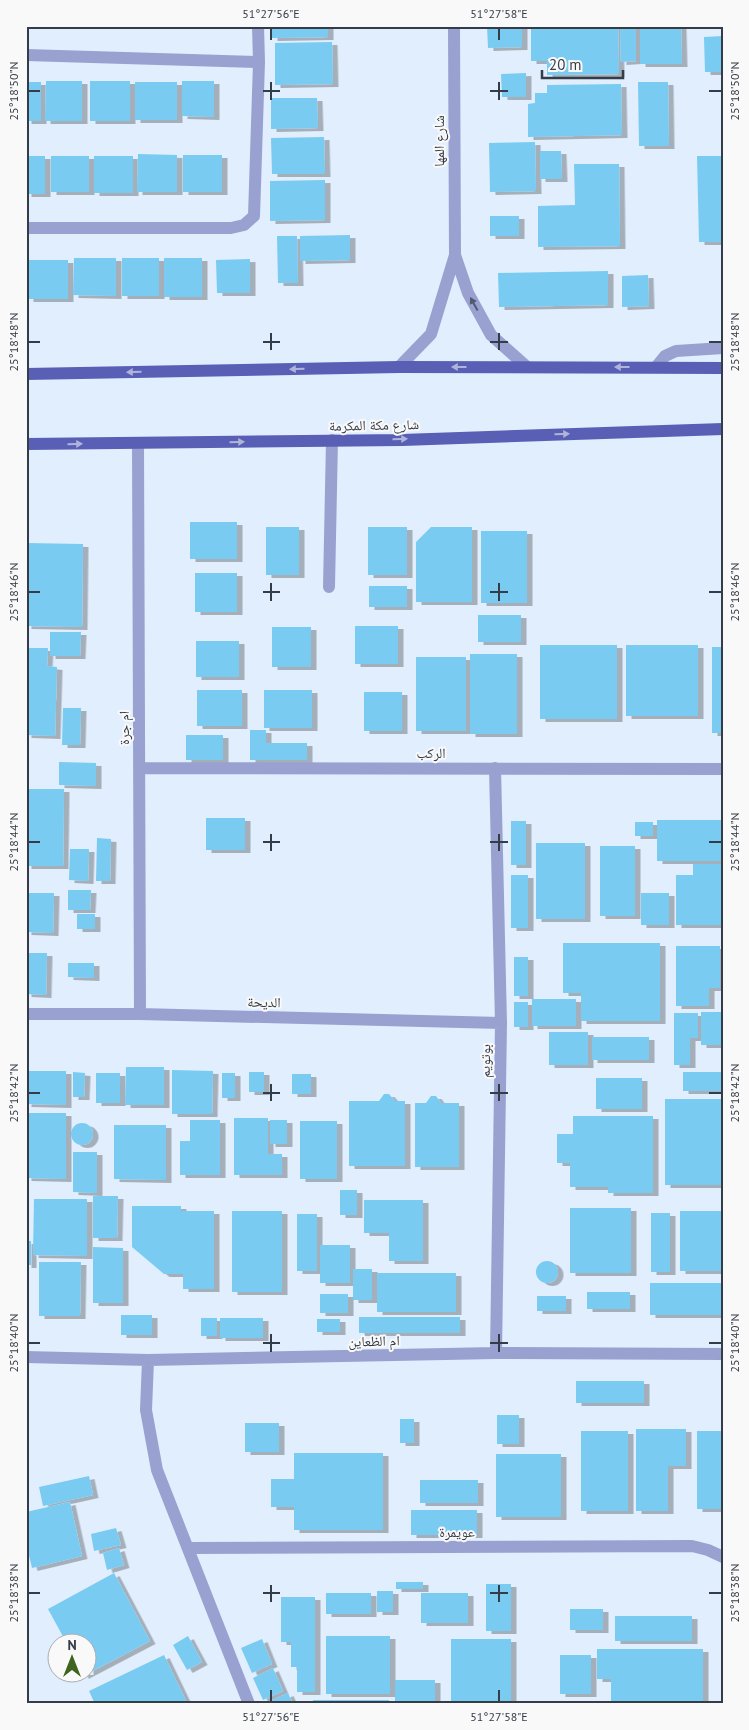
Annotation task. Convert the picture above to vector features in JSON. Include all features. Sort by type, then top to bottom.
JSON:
[{"type":"main road","points":[[26,374],[399,367],[723,368]]},
{"type":"main road","name":"شارع مكة المكرمة","points":[[26,444],[332,440],[723,429]]},
{"type":"street","points":[[26,228],[231,228],[244,225],[254,216],[259,62],[258,26]]},
{"type":"street","name":"شارع المها","points":[[399,367],[432,334],[455,255],[454,26]]},
{"type":"street","points":[[26,55],[259,62]]},
{"type":"street","name":"شارع المها","points":[[455,255],[468,294],[491,335],[527,367]]},
{"type":"street","points":[[656,367],[665,356],[676,351],[723,348]]},
{"type":"street","points":[[329,587],[332,440]]},
{"type":"street","name":"ام جرة","points":[[138,443],[140,1014]]},
{"type":"street","name":"الركب","points":[[139,768],[723,769]]},
{"type":"street","name":"بوتويم","points":[[495,768],[501,1023],[496,1353]]},
{"type":"street","name":"الديحة","points":[[26,1014],[140,1014],[501,1023]]},
{"type":"street","name":"ام الظعاين","points":[[26,1357],[148,1360],[496,1353],[723,1354]]},
{"type":"street","points":[[148,1360],[146,1410],[157,1470],[249,1704]]},
{"type":"street","name":"عويمرة","points":[[189,1548],[692,1546],[708,1550],[723,1558]]},
{"type":"building","points":[[272,26],[328,26],[328,37],[272,38]]},
{"type":"building","points":[[487,26],[522,26],[522,47],[488,48]]},
{"type":"building","points":[[531,26],[618,26],[619,74],[547,75],[547,61],[531,61]]},
{"type":"building","points":[[620,26],[636,26],[636,61],[621,62]]},
{"type":"building","points":[[640,26],[681,26],[682,64],[640,64]]},
{"type":"building","points":[[723,36],[723,72],[705,72],[704,37]]},
{"type":"building","points":[[332,42],[333,84],[275,85],[275,43]]},
{"type":"building","points":[[526,73],[526,97],[502,97],[501,74]]},
{"type":"building","points":[[46,81],[82,81],[82,121],[45,121]]},
{"type":"building","points":[[90,81],[130,81],[130,121],[90,121]]},
{"type":"building","points":[[182,81],[214,81],[214,117],[182,116]]},
{"type":"building","points":[[26,82],[41,82],[41,121],[26,121]]},
{"type":"building","points":[[135,82],[177,82],[177,120],[135,120]]},
{"type":"building","points":[[638,82],[668,82],[669,146],[639,146]]},
{"type":"building","points":[[621,84],[622,135],[528,137],[528,104],[535,103],[535,93],[547,93],[547,85]]},
{"type":"building","points":[[271,98],[317,98],[318,128],[271,129]]},
{"type":"building","points":[[324,137],[325,174],[272,174],[271,138]]},
{"type":"building","points":[[535,142],[536,191],[490,192],[489,143]]},
{"type":"building","points":[[540,151],[561,151],[562,179],[540,179]]},
{"type":"building","points":[[138,154],[177,155],[177,192],[137,192]]},
{"type":"building","points":[[183,155],[222,155],[222,192],[183,192]]},
{"type":"building","points":[[26,156],[45,156],[45,194],[26,194]]},
{"type":"building","points":[[51,156],[89,156],[89,192],[51,192]]},
{"type":"building","points":[[94,156],[133,156],[133,193],[94,193]]},
{"type":"building","points":[[697,156],[723,156],[723,242],[699,242]]},
{"type":"building","points":[[574,164],[619,164],[620,246],[538,247],[538,206],[575,205]]},
{"type":"building","points":[[325,180],[325,220],[270,221],[270,181]]},
{"type":"building","points":[[490,216],[519,216],[519,236],[490,236]]},
{"type":"building","points":[[350,235],[350,260],[300,261],[300,236]]},
{"type":"building","points":[[277,236],[297,236],[298,283],[278,283]]},
{"type":"building","points":[[74,258],[116,258],[116,296],[73,295]]},
{"type":"building","points":[[122,258],[159,258],[159,296],[122,296]]},
{"type":"building","points":[[164,258],[202,258],[202,297],[164,297]]},
{"type":"building","points":[[250,259],[250,293],[217,293],[216,260]]},
{"type":"building","points":[[28,260],[68,260],[68,299],[28,299]]},
{"type":"building","points":[[608,271],[608,305],[499,307],[498,273]]},
{"type":"building","points":[[648,275],[649,306],[622,307],[622,276]]},
{"type":"building","points":[[190,522],[237,522],[237,559],[190,559]]},
{"type":"building","points":[[266,527],[299,527],[299,575],[266,575]]},
{"type":"building","points":[[368,527],[407,527],[407,575],[368,575]]},
{"type":"building","points":[[431,527],[472,527],[472,602],[416,602],[416,542]]},
{"type":"building","points":[[481,531],[527,531],[527,603],[481,603]]},
{"type":"building","points":[[26,543],[83,544],[82,627],[26,626]]},
{"type":"building","points":[[195,573],[237,573],[237,612],[195,612]]},
{"type":"building","points":[[369,586],[407,586],[407,607],[369,607]]},
{"type":"building","points":[[478,615],[521,615],[521,642],[478,642]]},
{"type":"building","points":[[355,626],[398,626],[398,664],[355,664]]},
{"type":"building","points":[[272,627],[311,627],[311,667],[272,667]]},
{"type":"building","points":[[50,632],[81,632],[80,656],[50,656]]},
{"type":"building","points":[[196,641],[239,641],[239,677],[196,677]]},
{"type":"building","points":[[540,645],[617,645],[617,719],[540,719]]},
{"type":"building","points":[[626,645],[698,645],[698,716],[626,716]]},
{"type":"building","points":[[712,647],[723,647],[723,733],[712,733]]},
{"type":"building","points":[[26,648],[48,648],[47,666],[57,667],[55,736],[26,735]]},
{"type":"building","points":[[470,654],[517,654],[517,734],[470,734]]},
{"type":"building","points":[[416,657],[466,657],[466,731],[416,731]]},
{"type":"building","points":[[197,690],[242,690],[242,726],[197,726]]},
{"type":"building","points":[[264,690],[312,690],[312,728],[264,728]]},
{"type":"building","points":[[364,692],[402,692],[402,731],[364,731]]},
{"type":"building","points":[[63,708],[81,708],[80,745],[62,745]]},
{"type":"building","points":[[250,730],[266,730],[266,743],[307,743],[307,760],[250,760]]},
{"type":"building","points":[[186,735],[223,735],[223,760],[186,760]]},
{"type":"building","points":[[59,762],[96,763],[96,786],[59,785]]},
{"type":"building","points":[[26,789],[64,789],[63,866],[26,866]]},
{"type":"building","points":[[206,818],[245,818],[245,850],[206,850]]},
{"type":"building","points":[[657,820],[723,820],[723,861],[657,861]]},
{"type":"building","points":[[511,821],[526,821],[526,865],[511,865]]},
{"type":"building","points":[[635,822],[653,822],[653,836],[635,836]]},
{"type":"building","points":[[97,838],[111,839],[110,881],[96,881]]},
{"type":"building","points":[[536,843],[585,843],[585,919],[536,919]]},
{"type":"building","points":[[600,846],[635,846],[635,916],[600,916]]},
{"type":"building","points":[[70,849],[89,849],[88,881],[69,880]]},
{"type":"building","points":[[693,864],[723,864],[723,925],[676,925],[676,875],[693,875]]},
{"type":"building","points":[[511,875],[528,875],[528,928],[511,928]]},
{"type":"building","points":[[68,890],[91,890],[90,910],[68,910]]},
{"type":"building","points":[[26,893],[54,893],[53,933],[26,932]]},
{"type":"building","points":[[641,893],[669,893],[669,925],[641,925]]},
{"type":"building","points":[[77,914],[95,914],[95,929],[77,929]]},
{"type":"building","points":[[563,943],[660,943],[660,1021],[581,1021],[581,993],[563,993]]},
{"type":"building","points":[[676,946],[720,946],[720,988],[709,988],[709,1006],[676,1006]]},
{"type":"building","points":[[26,953],[47,953],[46,995],[26,994]]},
{"type":"building","points":[[514,957],[528,957],[528,996],[514,996]]},
{"type":"building","points":[[68,963],[94,963],[94,978],[68,977]]},
{"type":"building","points":[[532,999],[576,999],[576,1026],[532,1026]]},
{"type":"building","points":[[514,1002],[528,1002],[528,1027],[514,1027]]},
{"type":"building","points":[[701,1012],[723,1012],[723,1045],[701,1045]]},
{"type":"building","points":[[674,1013],[698,1013],[698,1038],[690,1038],[690,1065],[674,1065]]},
{"type":"building","points":[[549,1032],[588,1032],[588,1065],[549,1065]]},
{"type":"building","points":[[592,1037],[649,1037],[649,1060],[592,1060]]},
{"type":"building","points":[[126,1067],[164,1067],[164,1105],[125,1105]]},
{"type":"building","points":[[172,1070],[213,1071],[212,1114],[172,1114]]},
{"type":"building","points":[[26,1071],[66,1071],[66,1105],[26,1104]]},
{"type":"building","points":[[73,1072],[85,1073],[84,1097],[73,1097]]},
{"type":"building","points":[[249,1072],[264,1072],[264,1092],[249,1092]]},
{"type":"building","points":[[683,1072],[723,1072],[723,1091],[683,1091]]},
{"type":"building","points":[[96,1073],[120,1073],[120,1103],[96,1103]]},
{"type":"building","points":[[222,1073],[235,1073],[235,1098],[222,1098]]},
{"type":"building","points":[[292,1074],[311,1074],[311,1094],[292,1094]]},
{"type":"building","points":[[596,1078],[642,1078],[642,1109],[596,1109]]},
{"type":"building","points":[[384,1094],[389,1094],[395,1101],[405,1101],[405,1166],[349,1166],[349,1101],[379,1101]]},
{"type":"building","points":[[431,1096],[436,1096],[441,1103],[459,1103],[459,1167],[415,1167],[415,1103],[426,1103]]},
{"type":"building","points":[[665,1099],[723,1099],[723,1185],[665,1185]]},
{"type":"building","points":[[26,1113],[66,1113],[66,1179],[26,1178]]},
{"type":"building","points":[[573,1116],[653,1116],[653,1193],[608,1193],[608,1187],[570,1187],[570,1163],[557,1163],[557,1134],[573,1134]]},
{"type":"building","points":[[234,1118],[268,1118],[268,1154],[282,1154],[282,1175],[234,1175]]},
{"type":"building","points":[[190,1120],[220,1120],[220,1175],[180,1175],[180,1141],[190,1141]]},
{"type":"building","points":[[270,1120],[287,1120],[287,1144],[270,1144]]},
{"type":"building","points":[[300,1121],[337,1121],[337,1179],[300,1179]]},
{"type":"building","points":[[82,1123],[90,1126],[93,1134],[90,1142],[82,1145],[74,1142],[71,1134],[74,1126]]},
{"type":"building","points":[[114,1125],[166,1125],[166,1180],[114,1179]]},
{"type":"building","points":[[73,1152],[97,1152],[97,1193],[73,1192]]},
{"type":"building","points":[[340,1190],[357,1190],[357,1215],[340,1215]]},
{"type":"building","points":[[93,1196],[118,1196],[117,1238],[93,1238]]},
{"type":"building","points":[[34,1199],[87,1199],[87,1256],[33,1255]]},
{"type":"building","points":[[364,1200],[423,1200],[423,1261],[389,1261],[389,1233],[364,1233]]},
{"type":"building","points":[[132,1206],[181,1206],[181,1211],[214,1211],[214,1289],[183,1289],[183,1274],[164,1274],[132,1247]]},
{"type":"building","points":[[570,1208],[631,1208],[631,1273],[570,1273]]},
{"type":"building","points":[[232,1211],[282,1211],[282,1292],[232,1292]]},
{"type":"building","points":[[680,1211],[723,1211],[723,1271],[680,1271]]},
{"type":"building","points":[[651,1213],[670,1213],[670,1272],[651,1272]]},
{"type":"building","points":[[297,1214],[317,1214],[317,1271],[297,1271]]},
{"type":"building","points":[[26,1241],[31,1241],[31,1265],[26,1265]]},
{"type":"building","points":[[320,1245],[350,1245],[350,1283],[320,1283]]},
{"type":"building","points":[[93,1247],[123,1248],[123,1303],[93,1303]]},
{"type":"building","points":[[547,1261],[555,1264],[558,1272],[555,1280],[547,1283],[539,1280],[536,1272],[539,1264]]},
{"type":"building","points":[[39,1262],[81,1262],[80,1316],[39,1316]]},
{"type":"building","points":[[353,1269],[372,1269],[372,1300],[353,1300]]},
{"type":"building","points":[[377,1273],[456,1273],[456,1312],[377,1312]]},
{"type":"building","points":[[650,1283],[723,1283],[723,1315],[650,1315]]},
{"type":"building","points":[[587,1292],[630,1292],[630,1309],[587,1309]]},
{"type":"building","points":[[320,1294],[348,1294],[348,1313],[320,1313]]},
{"type":"building","points":[[537,1296],[566,1296],[566,1311],[537,1311]]},
{"type":"building","points":[[121,1315],[152,1315],[152,1335],[121,1335]]},
{"type":"building","points":[[359,1317],[460,1317],[460,1333],[359,1333]]},
{"type":"building","points":[[201,1318],[217,1318],[217,1336],[201,1336]]},
{"type":"building","points":[[220,1318],[263,1318],[263,1338],[220,1338]]},
{"type":"building","points":[[317,1319],[340,1319],[340,1332],[317,1332]]},
{"type":"building","points":[[576,1381],[644,1381],[644,1403],[576,1403]]},
{"type":"building","points":[[497,1415],[519,1415],[519,1444],[497,1444]]},
{"type":"building","points":[[400,1419],[414,1419],[414,1443],[400,1443]]},
{"type":"building","points":[[245,1423],[279,1423],[279,1452],[245,1452]]},
{"type":"building","points":[[636,1429],[686,1429],[686,1466],[668,1466],[668,1511],[636,1511]]},
{"type":"building","points":[[581,1431],[628,1431],[628,1511],[581,1511]]},
{"type":"building","points":[[697,1431],[723,1431],[723,1509],[697,1509]]},
{"type":"building","points":[[294,1453],[383,1453],[383,1530],[294,1530],[294,1507],[271,1507],[271,1479],[294,1479]]},
{"type":"building","points":[[496,1454],[561,1454],[561,1517],[496,1517]]},
{"type":"building","points":[[89,1476],[93,1495],[43,1506],[39,1487]]},
{"type":"building","points":[[420,1480],[478,1480],[478,1503],[420,1503]]},
{"type":"building","points":[[70,1502],[82,1556],[32,1568],[26,1543],[26,1512]]},
{"type":"building","points":[[411,1510],[477,1510],[477,1535],[411,1535]]},
{"type":"building","points":[[116,1528],[121,1545],[94,1551],[91,1534]]},
{"type":"building","points":[[119,1548],[124,1565],[107,1570],[103,1553]]},
{"type":"building","points":[[114,1573],[150,1641],[98,1668],[98,1632],[61,1632],[48,1609]]},
{"type":"building","points":[[396,1582],[423,1582],[423,1589],[396,1589]]},
{"type":"building","points":[[486,1584],[511,1584],[511,1631],[486,1631]]},
{"type":"building","points":[[377,1591],[393,1591],[393,1612],[377,1612]]},
{"type":"building","points":[[326,1593],[371,1593],[371,1614],[326,1614]]},
{"type":"building","points":[[421,1593],[468,1593],[468,1623],[421,1623]]},
{"type":"building","points":[[281,1597],[315,1597],[315,1692],[297,1692],[297,1667],[291,1667],[291,1642],[281,1642]]},
{"type":"building","points":[[570,1609],[603,1609],[603,1630],[570,1630]]},
{"type":"building","points":[[615,1616],[692,1616],[692,1641],[615,1641]]},
{"type":"building","points":[[188,1636],[202,1662],[187,1670],[173,1645]]},
{"type":"building","points":[[326,1636],[390,1636],[390,1694],[326,1694]]},
{"type":"building","points":[[262,1639],[272,1664],[252,1673],[241,1648]]},
{"type":"building","points":[[451,1639],[511,1639],[511,1704],[451,1704]]},
{"type":"building","points":[[597,1649],[703,1649],[703,1704],[611,1704],[611,1679],[597,1679]]},
{"type":"building","points":[[164,1655],[187,1703],[95,1704],[89,1691]]},
{"type":"building","points":[[560,1655],[591,1655],[591,1694],[560,1694]]},
{"type":"building","points":[[273,1668],[283,1691],[263,1700],[253,1678]]},
{"type":"building","points":[[395,1680],[435,1680],[435,1703],[395,1703]]},
{"type":"building","points":[[288,1693],[293,1704],[264,1704]]},
{"type":"building","points":[[313,1700],[389,1700],[389,1704],[313,1704]]}]
